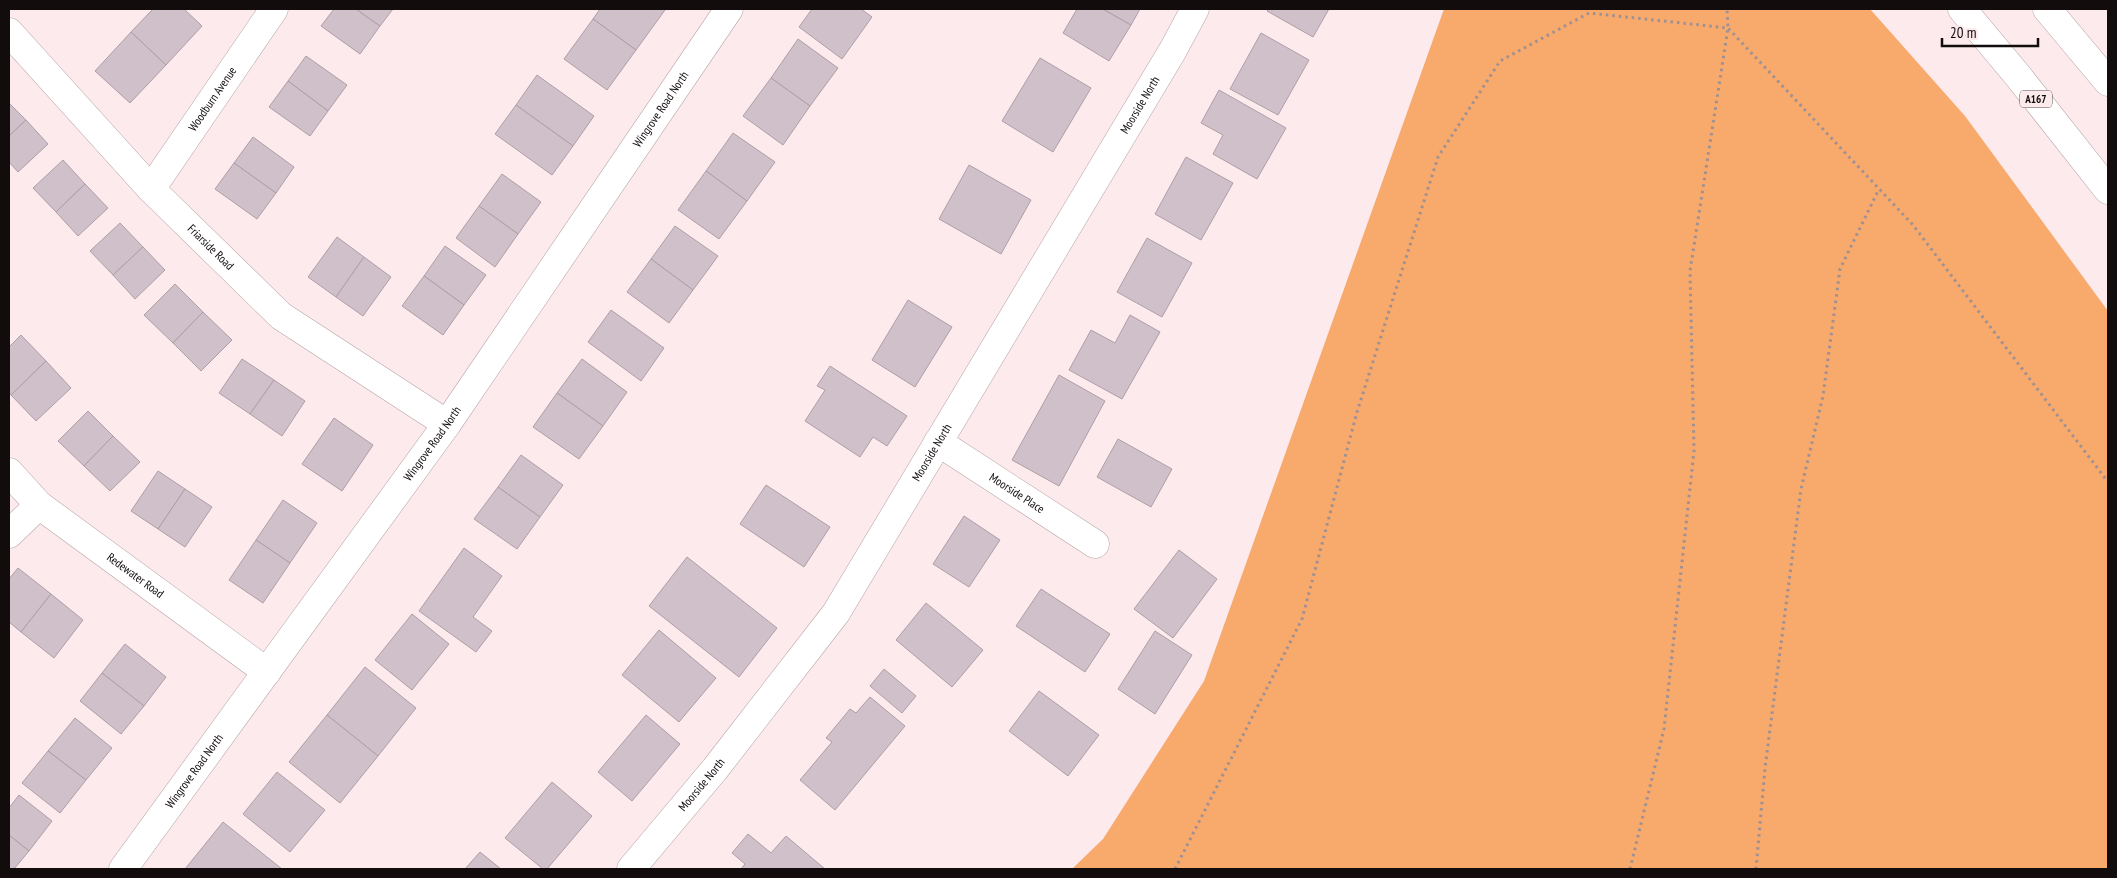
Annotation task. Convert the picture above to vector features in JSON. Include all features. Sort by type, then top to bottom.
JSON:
[{"type":"main road","name":"Woodburn Avenue","points":[[151,189],[274,9]]},
{"type":"main road","name":"Wingrove Road North","points":[[123,869],[447,424],[729,9]]},
{"type":"main road","name":"Moorside North","points":[[631,869],[715,769],[836,613],[1173,50],[1195,9]]},
{"type":"main road","name":"A167","points":[[1962,9],[2018,76],[2108,190]]},
{"type":"main road","points":[[2047,9],[2108,82]]},
{"type":"main road","name":"Friarside Road","points":[[9,32],[151,189],[281,316],[447,424]]},
{"type":"main road","name":"Moorside Place","points":[[938,442],[1095,544]]},
{"type":"main road","name":"Redewater Road","points":[[9,472],[39,505],[267,672]]},
{"type":"main road","points":[[9,534],[39,505]]},
{"type":"path","points":[[1630,869],[1664,729],[1694,451],[1690,271],[1728,28],[1727,9]]},
{"type":"path","points":[[1175,869],[1302,618],[1356,412],[1438,157],[1500,61],[1589,13],[1728,28],[1913,225],[2108,482]]},
{"type":"path","points":[[1756,869],[1765,768],[1801,489],[1823,396],[1840,269],[1879,189]]},
{"type":"shaded area","points":[[1444,9],[1870,9],[1965,116],[2108,311],[2108,869],[1072,869],[1103,839],[1204,681]]},
{"type":"building","points":[[153,9],[184,9],[202,26],[166,65],[131,32]]},
{"type":"building","points":[[334,9],[356,9],[380,26],[360,54],[321,26]]},
{"type":"building","points":[[356,9],[393,9],[380,26]]},
{"type":"building","points":[[600,9],[665,10],[636,50],[593,19]]},
{"type":"building","points":[[812,9],[861,9],[872,17],[842,59],[799,27]]},
{"type":"building","points":[[1077,9],[1103,9],[1131,25],[1109,61],[1063,33]]},
{"type":"building","points":[[1103,9],[1140,9],[1131,25]]},
{"type":"building","points":[[1269,9],[1329,9],[1313,37],[1267,11]]},
{"type":"building","points":[[593,19],[636,50],[607,90],[564,59]]},
{"type":"building","points":[[131,32],[166,65],[130,103],[95,71]]},
{"type":"building","points":[[1261,33],[1309,60],[1278,115],[1230,89]]},
{"type":"building","points":[[798,39],[838,68],[810,106],[771,78]]},
{"type":"building","points":[[306,56],[347,85],[328,111],[288,81]]},
{"type":"building","points":[[1040,58],[1091,88],[1053,152],[1002,121]]},
{"type":"building","points":[[537,75],[594,116],[573,146],[516,105]]},
{"type":"building","points":[[771,78],[810,106],[783,145],[743,116]]},
{"type":"building","points":[[288,81],[328,111],[310,136],[269,107]]},
{"type":"building","points":[[1219,90],[1286,128],[1257,179],[1213,154],[1223,135],[1201,123]]},
{"type":"building","points":[[9,103],[26,120],[9,136]]},
{"type":"building","points":[[516,105],[573,146],[552,175],[495,134]]},
{"type":"building","points":[[26,120],[48,144],[18,172],[9,162],[9,136]]},
{"type":"building","points":[[733,133],[775,162],[747,201],[706,171]]},
{"type":"building","points":[[253,137],[294,167],[276,193],[234,163]]},
{"type":"building","points":[[1186,157],[1233,183],[1201,240],[1155,214]]},
{"type":"building","points":[[63,160],[85,184],[56,212],[33,188]]},
{"type":"building","points":[[234,163],[276,193],[257,219],[215,189]]},
{"type":"building","points":[[969,165],[1031,200],[1001,254],[939,219]]},
{"type":"building","points":[[706,171],[747,201],[719,239],[678,210]]},
{"type":"building","points":[[502,174],[541,202],[518,234],[479,206]]},
{"type":"building","points":[[85,184],[108,208],[78,236],[56,212]]},
{"type":"building","points":[[479,206],[518,234],[495,267],[456,238]]},
{"type":"building","points":[[120,223],[143,247],[113,275],[90,251]]},
{"type":"building","points":[[675,226],[718,256],[693,290],[651,259]]},
{"type":"building","points":[[337,237],[364,257],[336,297],[308,277]]},
{"type":"building","points":[[1147,238],[1192,263],[1162,317],[1117,292]]},
{"type":"building","points":[[445,246],[486,275],[464,305],[424,276]]},
{"type":"building","points":[[143,247],[165,270],[135,299],[113,275]]},
{"type":"building","points":[[364,257],[391,277],[363,316],[336,297]]},
{"type":"building","points":[[651,259],[693,290],[669,323],[627,292]]},
{"type":"building","points":[[424,276],[464,305],[443,335],[402,306]]},
{"type":"building","points":[[175,284],[203,312],[173,343],[144,315]]},
{"type":"building","points":[[908,300],[952,327],[915,387],[872,360]]},
{"type":"building","points":[[611,310],[664,348],[641,381],[588,342]]},
{"type":"building","points":[[203,312],[232,340],[201,371],[173,343]]},
{"type":"building","points":[[1130,315],[1160,332],[1122,399],[1069,370],[1091,330],[1115,343]]},
{"type":"building","points":[[21,335],[46,361],[11,395],[9,392],[9,347]]},
{"type":"building","points":[[242,359],[274,380],[250,414],[219,393]]},
{"type":"building","points":[[582,359],[627,392],[603,426],[557,393]]},
{"type":"building","points":[[46,361],[71,388],[36,421],[11,395]]},
{"type":"building","points":[[830,366],[907,416],[887,446],[873,437],[860,457],[805,421],[825,390],[817,386]]},
{"type":"building","points":[[1059,375],[1105,401],[1059,486],[1012,460]]},
{"type":"building","points":[[274,380],[305,401],[282,436],[250,414]]},
{"type":"building","points":[[557,393],[603,426],[579,459],[533,427]]},
{"type":"building","points":[[88,411],[113,436],[84,466],[58,441]]},
{"type":"building","points":[[334,418],[373,445],[342,491],[302,464]]},
{"type":"building","points":[[113,436],[140,462],[110,491],[84,466]]},
{"type":"building","points":[[1118,439],[1172,469],[1151,507],[1097,477]]},
{"type":"building","points":[[521,455],[563,485],[540,517],[498,487]]},
{"type":"building","points":[[158,471],[185,489],[158,529],[131,511]]},
{"type":"building","points":[[766,485],[830,527],[804,567],[740,524]]},
{"type":"building","points":[[498,487],[540,517],[517,549],[474,519]]},
{"type":"building","points":[[185,489],[212,507],[185,547],[158,529]]},
{"type":"building","points":[[283,500],[317,523],[290,563],[256,540]]},
{"type":"building","points":[[964,516],[1000,540],[969,587],[933,564]]},
{"type":"building","points":[[256,540],[290,563],[263,603],[229,580]]},
{"type":"building","points":[[464,548],[502,576],[473,617],[492,631],[476,652],[419,611]]},
{"type":"building","points":[[1179,550],[1217,579],[1173,638],[1134,609]]},
{"type":"building","points":[[687,557],[777,628],[739,677],[649,606]]},
{"type":"building","points":[[18,568],[51,594],[21,632],[9,622],[9,579]]},
{"type":"building","points":[[1041,589],[1110,634],[1085,672],[1016,626]]},
{"type":"building","points":[[51,594],[83,620],[54,658],[21,632]]},
{"type":"building","points":[[926,603],[983,650],[952,687],[896,640]]},
{"type":"building","points":[[412,614],[449,644],[412,690],[375,660]]},
{"type":"building","points":[[659,630],[716,678],[679,722],[622,675]]},
{"type":"building","points":[[1155,631],[1192,655],[1155,714],[1118,689]]},
{"type":"building","points":[[125,644],[166,677],[144,706],[102,673]]},
{"type":"building","points":[[365,667],[416,708],[378,756],[327,715]]},
{"type":"building","points":[[884,669],[916,696],[902,713],[870,686]]},
{"type":"building","points":[[102,673],[144,706],[121,734],[80,701]]},
{"type":"building","points":[[1039,691],[1099,735],[1068,776],[1009,731]]},
{"type":"building","points":[[870,697],[905,726],[835,810],[800,780],[832,742],[826,738],[850,709],[856,713]]},
{"type":"building","points":[[327,715],[378,756],[340,803],[289,762]]},
{"type":"building","points":[[646,715],[680,744],[632,801],[598,772]]},
{"type":"building","points":[[75,718],[112,748],[86,780],[48,751]]},
{"type":"building","points":[[48,751],[86,780],[60,813],[22,783]]},
{"type":"building","points":[[277,772],[325,810],[290,852],[243,814]]},
{"type":"building","points":[[552,782],[592,816],[547,869],[543,869],[505,838]]},
{"type":"building","points":[[19,795],[52,821],[29,851],[9,835],[9,808]]},
{"type":"building","points":[[223,822],[282,869],[185,869]]},
{"type":"building","points":[[748,834],[771,853],[786,836],[825,869],[741,869],[745,864],[732,853]]},
{"type":"building","points":[[9,835],[29,851],[14,869],[9,869]]},
{"type":"building","points":[[480,852],[501,869],[465,869]]}]
